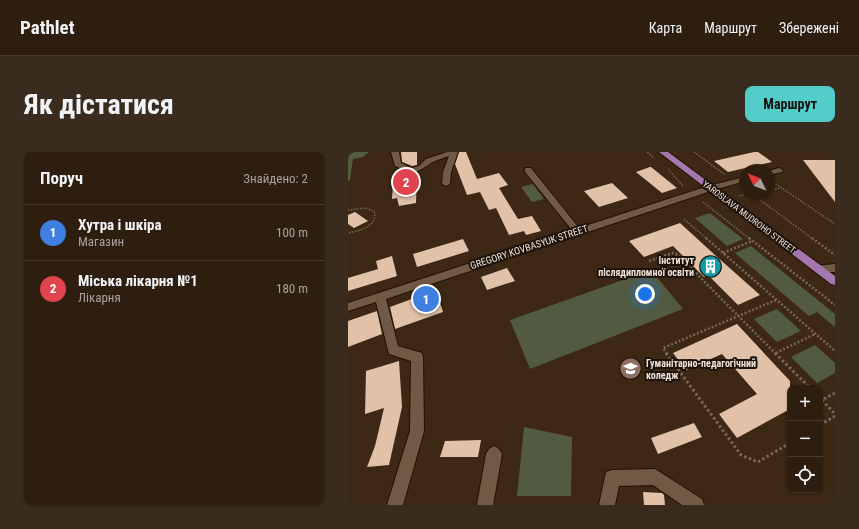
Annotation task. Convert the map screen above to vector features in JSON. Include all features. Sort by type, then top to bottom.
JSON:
[{"type":"main road","name":"YAROSLAVA MUDROHO STREET","points":[[663,152],[835,281]]},
{"type":"street","points":[[395,152],[398,164],[411,170],[421,168],[429,161],[454,152],[450,168],[446,176],[446,184]]},
{"type":"street","points":[[528,170],[577,231]]},
{"type":"street","points":[[775,171],[779,170]]},
{"type":"street","name":"GREGORY KOVBASYUK STREET","points":[[348,307],[577,231],[711,188],[739,181]]},
{"type":"street","points":[[819,269],[835,268]]},
{"type":"street","points":[[380,296],[393,350],[417,357],[417,431],[395,505]]},
{"type":"street","points":[[485,505],[494,454]]},
{"type":"street","points":[[607,505],[612,478],[655,477],[696,505]]},
{"type":"path","points":[[647,152],[657,160]]},
{"type":"path","points":[[694,152],[735,182]]},
{"type":"path","points":[[667,168],[678,181],[693,194],[835,305]]},
{"type":"path","points":[[775,184],[835,224]]},
{"type":"path","points":[[775,189],[781,188]]},
{"type":"path","points":[[760,200],[835,255]]},
{"type":"path","points":[[348,210],[365,208],[374,211],[376,218],[367,227],[348,233]]},
{"type":"path","points":[[684,219],[835,351]]},
{"type":"path","points":[[723,252],[753,241]]},
{"type":"path","points":[[649,261],[671,253],[677,253],[740,315],[807,385]]},
{"type":"path","points":[[776,300],[663,348],[741,455],[758,462],[787,445]]},
{"type":"path","points":[[776,353],[815,334]]},
{"type":"path","points":[[823,398],[835,393]]},
{"type":"path","points":[[823,401],[835,415],[823,423]]},
{"type":"green space","points":[[348,152],[369,152],[363,157],[353,159],[350,180],[348,181]]},
{"type":"green space","points":[[533,184],[544,199],[532,202],[521,187]]},
{"type":"green space","points":[[710,213],[743,239],[727,246],[695,218]]},
{"type":"green space","points":[[751,246],[835,314],[835,327],[817,312],[809,316],[735,253]]},
{"type":"green space","points":[[651,270],[683,309],[530,369],[510,320]]},
{"type":"green space","points":[[777,309],[801,331],[777,342],[754,319]]},
{"type":"green space","points":[[815,345],[835,363],[835,373],[817,383],[791,357]]},
{"type":"green space","points":[[524,427],[572,437],[571,496],[517,496]]},
{"type":"building","points":[[401,152],[417,152],[417,165],[412,166],[402,162]]},
{"type":"building","points":[[459,152],[466,152],[477,179],[499,173],[508,185],[499,188],[518,219],[532,216],[541,231],[526,235],[524,231],[509,235],[496,208],[489,210],[480,192],[467,195],[455,164]]},
{"type":"building","points":[[758,152],[772,162],[763,164],[739,164],[739,170],[728,172],[714,161]]},
{"type":"building","points":[[803,160],[835,160],[835,202]]},
{"type":"building","points":[[650,167],[677,188],[662,193],[636,172]]},
{"type":"building","points":[[405,172],[417,173],[416,203],[399,206],[397,198],[392,199],[393,183],[401,182],[401,178],[407,177]]},
{"type":"building","points":[[612,183],[628,198],[599,207],[584,191]]},
{"type":"building","points":[[355,212],[368,221],[354,228],[348,224],[348,215]]},
{"type":"building","name":"Інститут післядипломної освіти","points":[[680,223],[760,295],[738,305],[708,275],[704,277],[673,246],[644,257],[629,241]]},
{"type":"building","points":[[463,239],[469,251],[417,267],[413,254]]},
{"type":"building","points":[[392,256],[397,276],[348,291],[348,278],[378,269],[376,261]]},
{"type":"building","points":[[507,268],[515,281],[487,290],[481,277]]},
{"type":"building","points":[[436,290],[443,312],[395,329],[390,307]]},
{"type":"building","points":[[377,311],[382,334],[348,347],[348,321]]},
{"type":"building","points":[[737,324],[790,381],[790,385],[787,385],[787,411],[737,438],[719,414],[757,394],[722,354],[686,370],[673,353]]},
{"type":"building","points":[[399,361],[402,407],[389,465],[367,467],[375,446],[384,408],[365,414],[366,371]]},
{"type":"building","points":[[694,423],[702,437],[658,454],[651,438]]},
{"type":"building","points":[[481,440],[478,457],[440,457],[445,441]]},
{"type":"building","points":[[643,492],[662,493],[664,495],[665,505],[644,505]]},
{"type":"place","name":"Міська лікарня №1","points":[[406,182]]},
{"type":"place","name":"Інститут післядипломної освіти","points":[[710,266]]},
{"type":"place","name":"Хутра і шкіра","points":[[426,299]]},
{"type":"place","name":"Гуманітарно-педагогічний коледж","points":[[631,369]]}]
